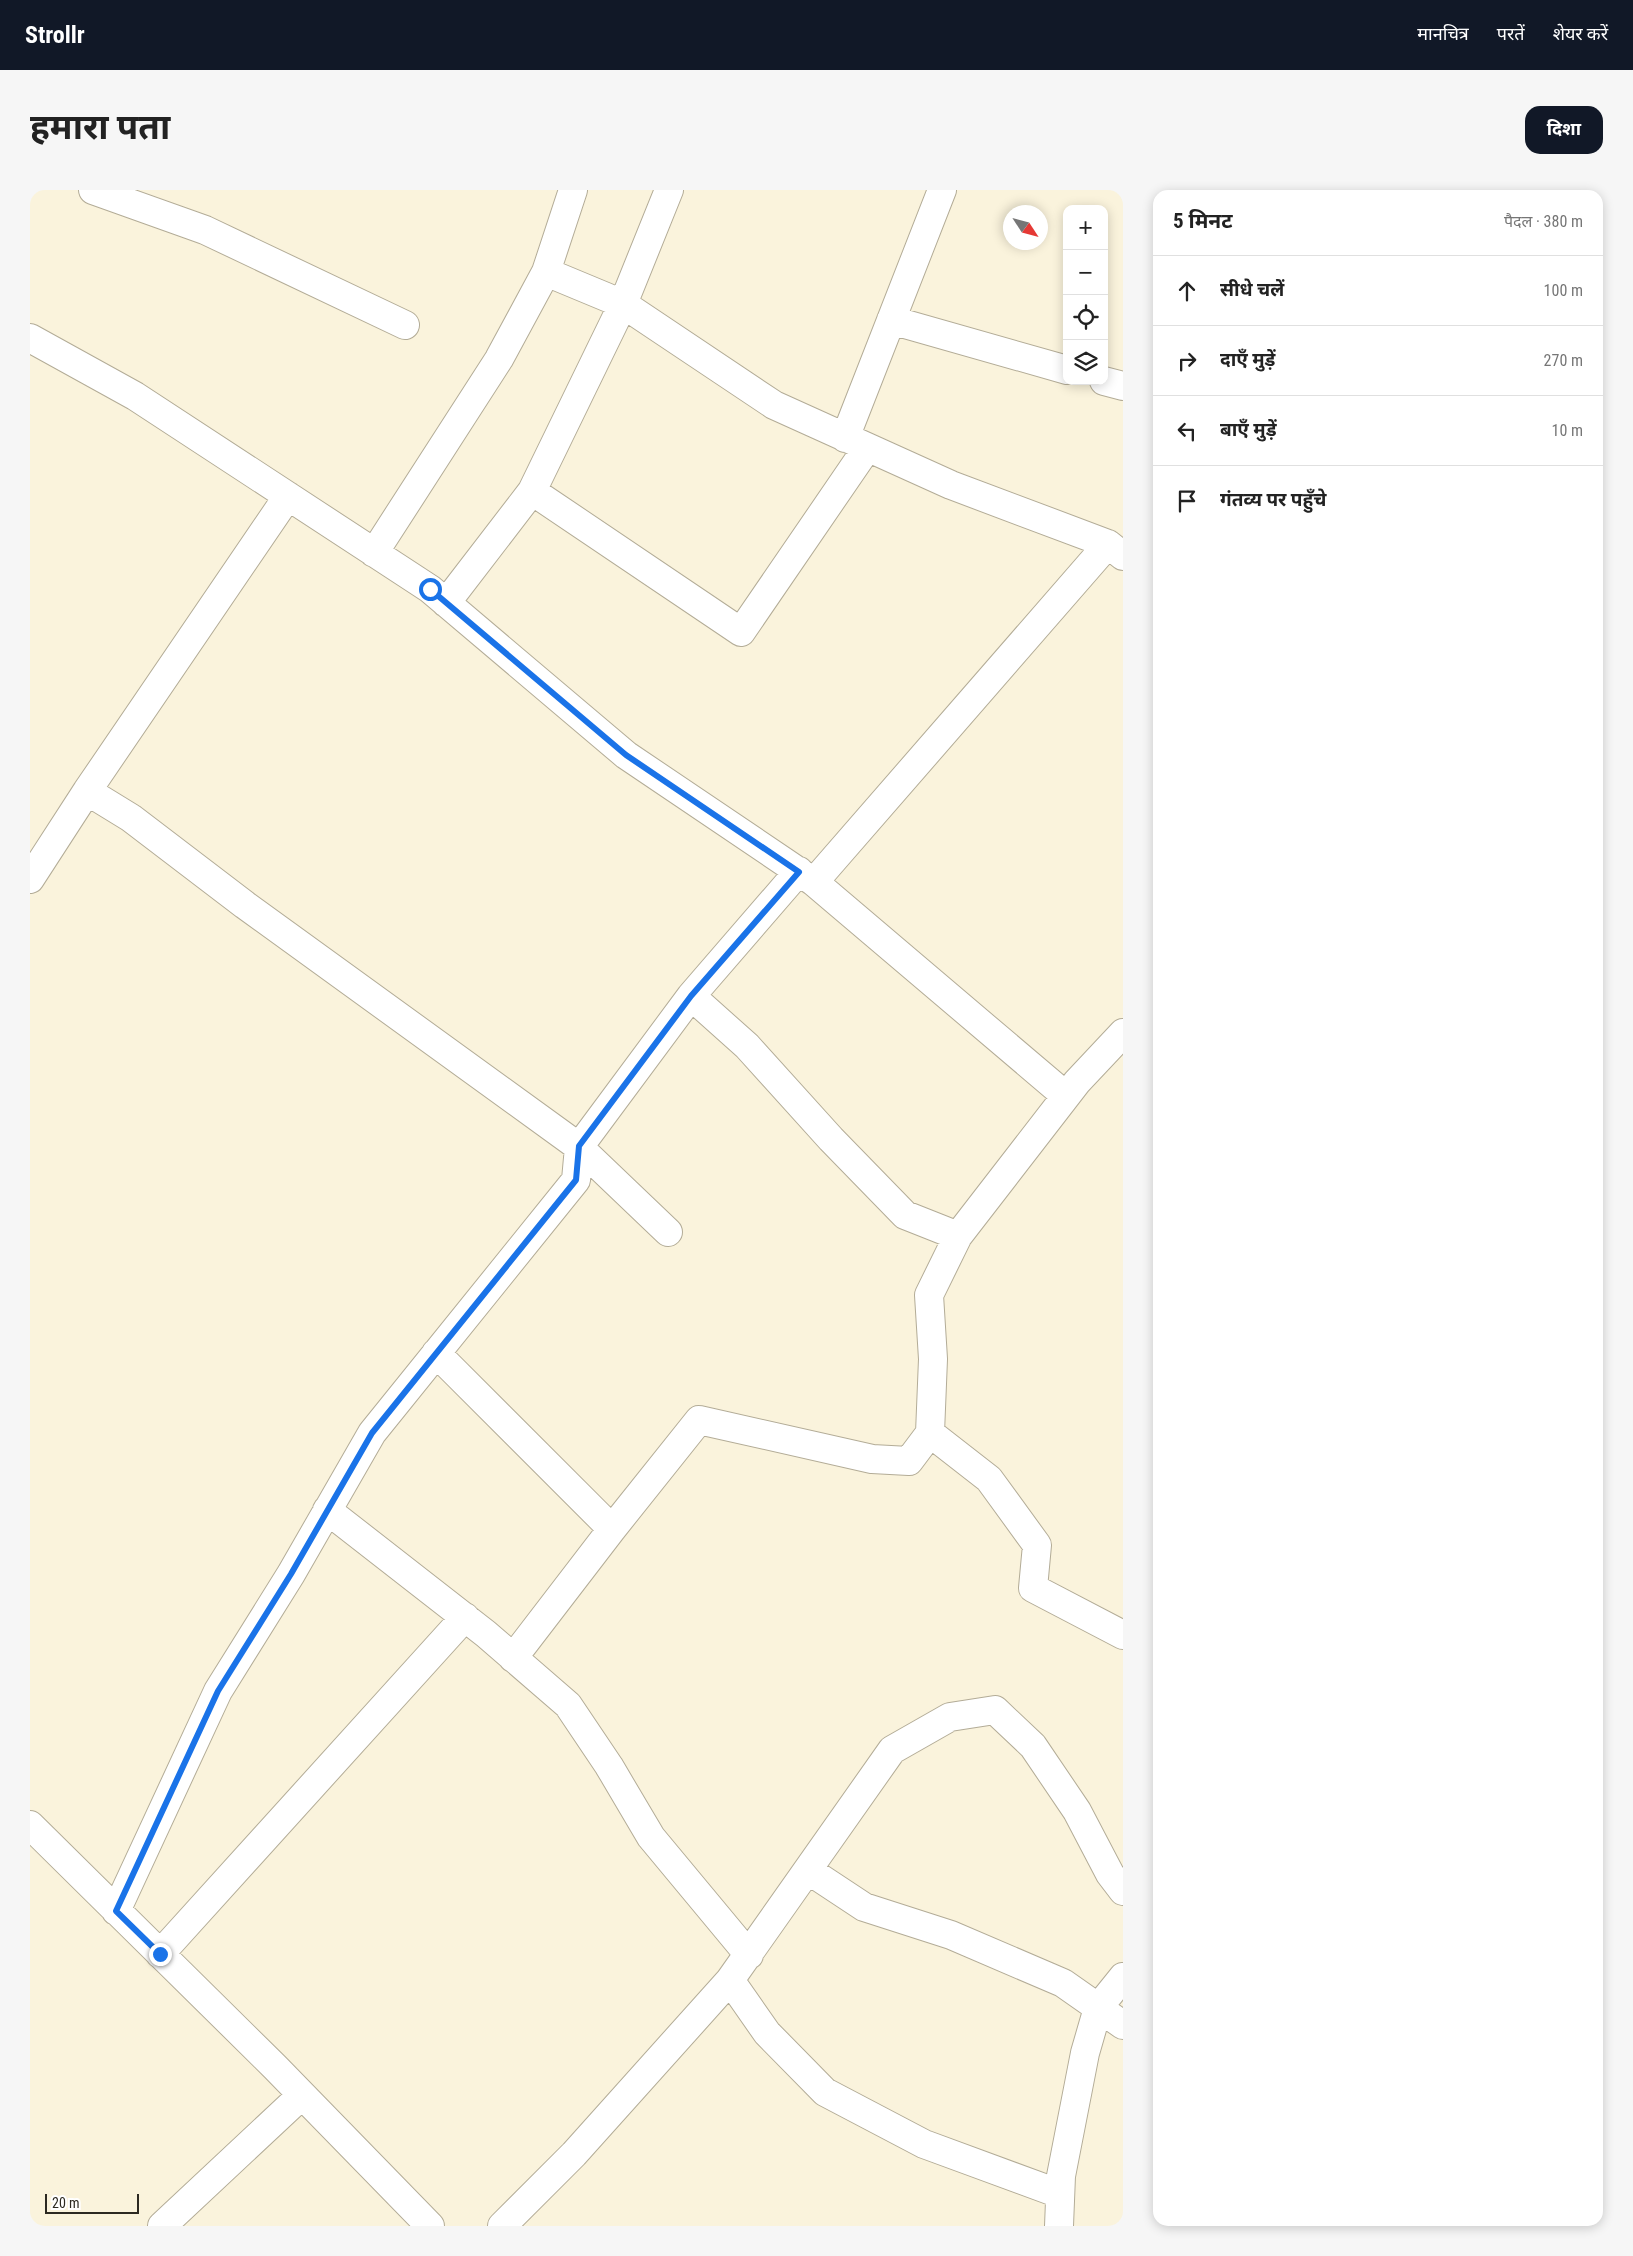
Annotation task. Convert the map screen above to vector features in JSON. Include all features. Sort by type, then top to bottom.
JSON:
[{"type":"street","points":[[93,190],[205,230],[405,325]]},
{"type":"street","points":[[374,553],[499,359],[546,272],[573,190]]},
{"type":"street","points":[[446,603],[532,491],[623,304],[669,190]]},
{"type":"street","points":[[532,491],[741,632],[856,443],[891,320],[936,192]]},
{"type":"street","points":[[116,1911],[218,1691],[291,1574],[372,1433],[576,1180],[579,1146],[691,996],[807,877],[1116,550],[951,485],[774,405],[623,304],[546,272]]},
{"type":"street","points":[[891,320],[1063,369]]},
{"type":"street","points":[[30,338],[135,396],[430,589],[626,755],[807,877],[1066,1096]]},
{"type":"street","points":[[1108,382],[1123,386]]},
{"type":"street","points":[[30,879],[87,791],[288,496]]},
{"type":"street","points":[[87,791],[131,818],[253,910],[579,1146],[668,1232]]},
{"type":"street","points":[[691,996],[747,1046],[831,1139],[905,1215],[958,1236]]},
{"type":"street","points":[[514,1658],[612,1529],[700,1420],[872,1459],[910,1461],[930,1434],[933,1359],[930,1295],[958,1236],[1066,1096],[1123,1033]]},
{"type":"street","points":[[436,1353],[612,1529]]},
{"type":"street","points":[[930,1434],[989,1478],[1037,1545],[1034,1588],[1123,1635]]},
{"type":"street","points":[[327,1510],[465,1617],[568,1705],[609,1766],[651,1836],[749,1955]]},
{"type":"street","points":[[160,1954],[465,1617]]},
{"type":"street","points":[[502,2226],[574,2154],[730,1980],[892,1750],[950,1716],[995,1710],[1033,1746],[1076,1811],[1110,1874],[1123,1891]]},
{"type":"street","points":[[30,1825],[302,2095],[430,2226]]},
{"type":"street","points":[[808,1870],[864,1907],[951,1935],[1063,1983],[1123,2025]]},
{"type":"street","points":[[1059,2226],[1061,2176],[1085,2053],[1098,2008],[1123,1977]]},
{"type":"street","points":[[730,1980],[767,2033],[825,2092],[924,2144],[1060,2194]]},
{"type":"street","points":[[162,2226],[302,2095]]},
{"type":"route","points":[[160,1954],[116,1911],[218,1691],[291,1574],[372,1433],[576,1180],[579,1146],[691,996],[799,872],[626,755],[430,589]]}]
